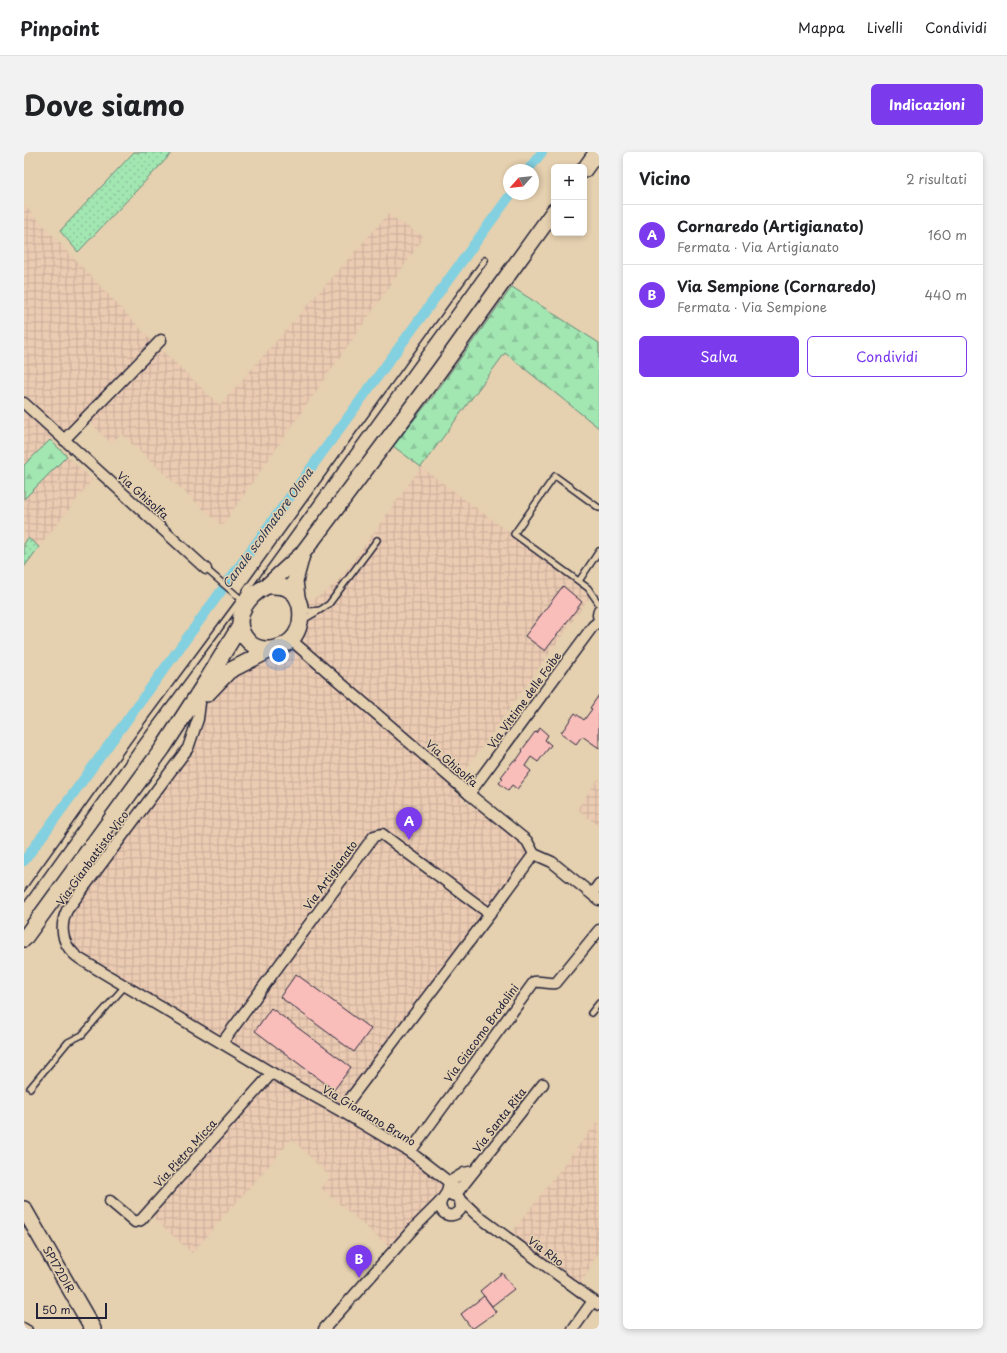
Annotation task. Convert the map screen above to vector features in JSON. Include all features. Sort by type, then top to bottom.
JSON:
[{"type":"main road","points":[[587,166],[597,152]]},
{"type":"main road","points":[[270,650],[257,647],[250,643],[244,635],[240,626],[241,599],[254,594],[267,586],[302,554],[439,371],[551,215]]},
{"type":"main road","points":[[163,748],[229,671],[291,640],[300,625],[295,581],[302,554]]},
{"type":"main road","points":[[267,586],[278,586],[289,589],[299,609]]},
{"type":"main road","points":[[24,939],[163,748],[240,626]]},
{"type":"main road","name":"SP172DIR","points":[[24,1209],[93,1329]]},
{"type":"street","points":[[64,440],[161,340]]},
{"type":"street","name":"Via Ghisolfa","points":[[24,404],[206,569]]},
{"type":"street","points":[[599,610],[599,620]]},
{"type":"street","name":"Via Vittime delle Foibe","points":[[469,794],[593,626],[599,620]]},
{"type":"street","name":"Via Ghisolfa","points":[[291,640],[469,794],[527,841],[534,854]]},
{"type":"street","name":"Via Gianbattista Vico","points":[[200,703],[198,719],[188,748],[67,910],[63,920],[62,932],[67,944],[74,954],[272,1073]]},
{"type":"street","name":"Via Artigianato","points":[[222,1043],[369,841],[378,834],[382,834],[490,914]]},
{"type":"street","points":[[341,1111],[534,854],[552,862],[595,897],[599,884]]},
{"type":"street","name":"Via Giacomo Brodolini","points":[[410,1152],[534,982],[541,981],[550,984],[556,983],[599,930]]},
{"type":"street","name":"Via Giordano Bruno","points":[[272,1073],[341,1111],[410,1152],[449,1182],[456,1189],[458,1197]]},
{"type":"street","name":"Via Pietro Micca","points":[[110,1201],[135,1222],[141,1220],[272,1073]]},
{"type":"street","name":"Via Santa Rita","points":[[458,1197],[474,1171],[543,1084]]},
{"type":"street","points":[[324,1329],[420,1222],[443,1199],[447,1192],[449,1182],[464,1173],[474,1171]]},
{"type":"street","points":[[451,1195],[458,1197],[461,1206],[459,1212],[450,1216],[443,1212],[441,1208],[443,1199],[451,1195]]},
{"type":"street","name":"Via Rho","points":[[458,1197],[478,1216],[596,1303]]},
{"type":"street","points":[[420,1222],[432,1215],[443,1212]]},
{"type":"street","name":"Via Rho","points":[[459,1212],[465,1212],[478,1216]]},
{"type":"street","points":[[573,1329],[596,1303]]},
{"type":"lane","points":[[24,897],[485,260]]},
{"type":"lane","points":[[599,508],[555,476],[514,534],[588,588],[599,604]]},
{"type":"lane","points":[[299,609],[310,611],[320,610],[329,604],[377,540]]},
{"type":"lane","points":[[579,581],[599,552]]},
{"type":"lane","name":"Via Ghisolfa","points":[[206,569],[241,599]]},
{"type":"lane","points":[[299,609],[320,610]]},
{"type":"lane","points":[[30,1088],[68,1042],[82,1035],[125,986]]},
{"type":"lane","points":[[591,1013],[599,1003]]},
{"type":"lane","points":[[24,1326],[29,1329]]},
{"type":"shaded area","points":[[24,205],[152,341],[220,405],[388,214],[424,237],[222,526],[121,434],[111,443],[88,421],[70,440],[60,431],[24,465]]},
{"type":"shaded area","points":[[67,456],[92,480],[39,547],[28,539],[24,544],[24,499]]},
{"type":"shaded area","points":[[421,467],[592,594],[460,778],[319,659],[298,639],[305,601],[321,595],[337,582]]},
{"type":"shaded area","points":[[291,640],[426,760],[466,802],[522,841],[534,854],[344,1114],[410,1152],[449,1188],[394,1251],[321,1188],[330,1177],[292,1139],[192,1253],[147,1212],[272,1073],[74,954],[63,920],[188,748],[200,703],[214,686]]},
{"type":"shaded area","points":[[599,778],[599,826],[577,809]]},
{"type":"shaded area","points":[[599,1119],[599,1250],[578,1290],[507,1239]]},
{"type":"green space","points":[[134,152],[173,152],[78,252],[60,231]]},
{"type":"green space","points":[[512,287],[599,343],[599,428],[505,353],[421,467],[393,446],[434,395]]},
{"type":"green space","points":[[50,440],[67,456],[24,499],[24,465]]},
{"type":"green space","points":[[28,538],[39,547],[24,567],[24,544]]},
{"type":"building","points":[[563,586],[582,602],[545,651],[525,636]]},
{"type":"building","points":[[599,695],[599,748],[582,736],[576,744],[561,733],[575,713],[584,720],[592,709],[590,708]]},
{"type":"building","points":[[540,728],[548,735],[545,740],[551,745],[538,762],[531,757],[525,766],[531,771],[517,789],[512,785],[508,790],[499,783],[503,778],[501,777],[514,760],[516,761],[535,732],[536,733]]},
{"type":"building","points":[[296,974],[371,1029],[354,1052],[280,997]]},
{"type":"building","points":[[271,1008],[351,1067],[334,1090],[255,1031]]},
{"type":"building","points":[[502,1273],[514,1289],[492,1306],[480,1291]]},
{"type":"building","points":[[484,1296],[496,1312],[472,1329],[461,1314]]},
{"type":"waterway","name":"Canale scolmatore Olona","points":[[533,164],[542,152]]},
{"type":"waterway","name":"Canale scolmatore Olona","points":[[24,861],[507,200]]},
{"type":"place","name":"Cornaredo (Artigianato)","points":[[409,840]]},
{"type":"place","name":"Via Sempione (Cornaredo)","points":[[359,1278]]}]
